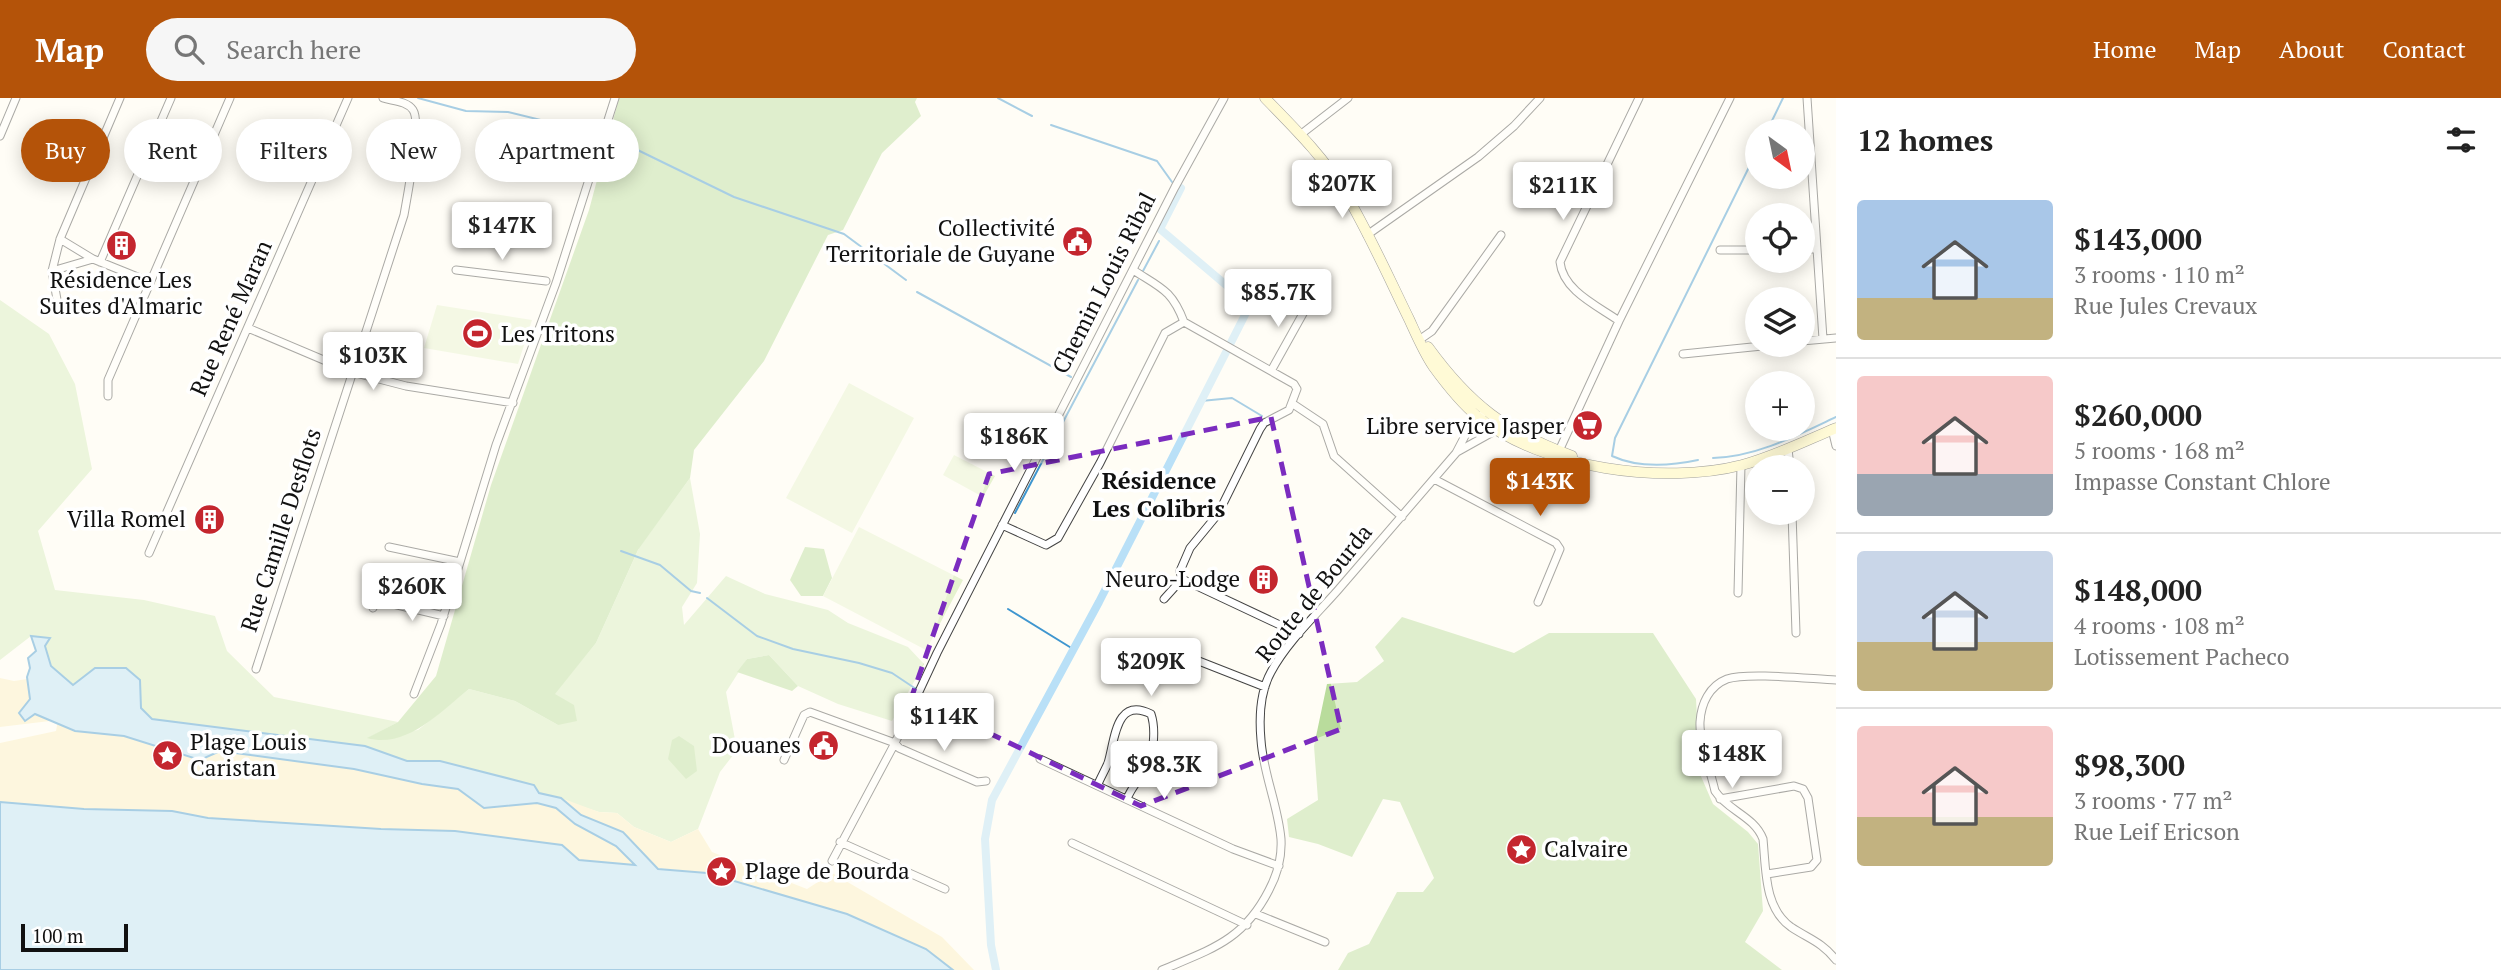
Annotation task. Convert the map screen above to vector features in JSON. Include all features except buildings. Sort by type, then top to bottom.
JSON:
[{"type":"main road","points":[[1265,98],[1300,135],[1344,191],[1431,363],[1451,390],[1522,445],[1588,464],[1664,474],[1708,471],[1741,465],[1788,449],[1834,428]]},
{"type":"street","points":[[0,136],[16,98]]},
{"type":"street","points":[[59,311],[51,271],[60,239],[120,98]]},
{"type":"street","points":[[97,260],[171,98]]},
{"type":"street","points":[[108,396],[108,380],[230,98]]},
{"type":"street","name":"Rue René Maran","points":[[149,553],[348,98]]},
{"type":"street","name":"Rue Camille Desflots","points":[[256,670],[399,233],[411,176],[416,116],[409,105],[383,98]]},
{"type":"street","points":[[414,694],[444,616],[496,445],[556,283],[615,98]]},
{"type":"street","name":"Chemin Louis Ribal","points":[[832,861],[895,743],[937,653],[1175,187],[1224,98]]},
{"type":"street","points":[[1300,135],[1348,98]]},
{"type":"street","points":[[1367,235],[1478,157],[1514,126],[1540,98]]},
{"type":"street","points":[[1619,321],[1572,288],[1564,279],[1560,262],[1639,98]]},
{"type":"street","points":[[1557,454],[1619,321],[1730,98]]},
{"type":"street","points":[[1808,98],[1823,339]]},
{"type":"street","points":[[1419,340],[1432,331],[1502,235]]},
{"type":"street","points":[[60,239],[97,260],[150,282]]},
{"type":"street","points":[[1720,250],[1745,250]]},
{"type":"street","points":[[51,271],[97,260]]},
{"type":"street","points":[[456,270],[546,281]]},
{"type":"street","points":[[1133,270],[1170,293],[1184,323],[1294,384],[1297,390],[1293,404],[1285,414],[1264,423],[1260,429],[1217,514],[1190,548],[1180,572],[1182,579],[1299,634]]},
{"type":"street","points":[[1271,371],[1310,301]]},
{"type":"street","points":[[1002,525],[1046,544],[1058,538],[1100,463],[1165,333],[1184,323]]},
{"type":"street","points":[[248,328],[352,372],[406,386],[513,403]]},
{"type":"street","points":[[1815,340],[1836,338]]},
{"type":"street","points":[[1683,354],[1745,348]]},
{"type":"street","points":[[1293,404],[1323,424],[1334,456],[1402,517]]},
{"type":"street","name":"Route de Bourda","points":[[1162,970],[1197,957],[1247,925],[1274,882],[1279,866],[1281,840],[1262,754],[1261,710],[1270,672],[1299,634],[1456,453],[1482,414]]},
{"type":"street","name":"Route de Bourda","points":[[1456,453],[1490,433],[1496,424]]},
{"type":"street","points":[[1834,428],[1836,446]]},
{"type":"street","points":[[1788,449],[1789,455]]},
{"type":"street","points":[[1738,593],[1741,465]]},
{"type":"street","points":[[1434,479],[1556,543],[1560,549],[1538,601]]},
{"type":"street","points":[[1792,525],[1796,634]]},
{"type":"street","points":[[389,547],[460,562]]},
{"type":"street","points":[[1164,599],[1182,579]]},
{"type":"street","points":[[373,608],[376,600],[444,616]]},
{"type":"street","points":[[1158,645],[1265,687]]},
{"type":"street","points":[[1836,680],[1743,676],[1727,679],[1709,694],[1702,704],[1700,725],[1715,791],[1720,799],[1760,831],[1773,907],[1791,928],[1817,941],[1836,960]]},
{"type":"street","points":[[1097,784],[1108,764],[1117,725],[1128,711],[1140,708],[1151,714],[1154,723],[1152,743],[1147,766],[1130,789],[1127,799]]},
{"type":"street","points":[[784,760],[804,715],[810,712],[895,743],[899,748],[977,782],[986,781]]},
{"type":"street","points":[[1040,759],[1233,849],[1279,866]]},
{"type":"street","points":[[1720,799],[1794,786],[1803,789],[1808,798],[1817,860],[1811,867],[1767,874]]},
{"type":"street","points":[[840,842],[946,889]]},
{"type":"street","points":[[1072,844],[1247,925]]},
{"type":"street","points":[[1256,914],[1325,942]]},
{"type":"highlighted area","points":[[1271,417],[1341,729],[1141,806],[912,696],[989,474]]},
{"type":"green space","points":[[619,98],[917,98],[915,102],[921,116],[882,153],[843,230],[828,235],[764,361],[694,450],[690,478],[638,550],[596,643],[555,694],[574,705],[577,721],[558,725],[515,701],[469,689],[435,718],[409,733],[382,740],[367,738],[398,722],[436,676],[491,485],[589,210],[596,182],[639,182],[639,119],[613,119]]},
{"type":"green space","points":[[0,300],[49,334],[75,384],[92,469],[38,531],[55,590],[144,600],[215,616],[227,651],[274,697],[398,722],[368,738],[418,730],[469,689],[515,701],[558,725],[554,694],[596,643],[639,548],[690,478],[700,534],[697,583],[682,607],[684,625],[726,576],[765,594],[828,610],[848,623],[908,647],[924,664],[892,721],[838,704],[798,686],[769,655],[747,659],[726,692],[737,750],[720,772],[698,829],[671,842],[634,827],[617,813],[599,812],[440,761],[407,761],[365,746],[152,719],[141,708],[140,680],[74,686],[51,666],[45,646],[49,638],[31,636],[0,660]]},
{"type":"green space","name":"Les Tritons","points":[[437,305],[532,320],[518,364],[424,348]]},
{"type":"green space","points":[[849,383],[914,418],[852,533],[786,498]]},
{"type":"green space","points":[[954,455],[995,476],[983,497],[943,475]]},
{"type":"green space","points":[[859,527],[963,580],[926,650],[823,596]]},
{"type":"green space","points":[[805,547],[824,549],[832,578],[823,596],[801,596],[790,580]]},
{"type":"green space","points":[[1402,617],[1514,653],[1549,633],[1653,633],[1696,699],[1700,774],[1713,804],[1748,832],[1758,844],[1763,911],[1745,942],[1782,970],[1338,970],[1348,953],[1369,944],[1397,892],[1423,892],[1434,878],[1400,802],[1383,799],[1352,857],[1318,844],[1289,837],[1287,819],[1318,800],[1314,746],[1327,684],[1357,682],[1384,661],[1375,647]]},
{"type":"green space","points":[[769,655],[798,686],[792,691],[737,672],[747,659]]},
{"type":"green space","points":[[679,736],[694,746],[697,771],[686,779],[668,759],[672,740]]},
{"type":"sand","points":[[0,678],[14,681],[34,678],[126,723],[561,798],[599,812],[617,813],[634,827],[671,842],[698,829],[712,852],[807,889],[832,873],[942,937],[974,970],[953,970],[926,949],[847,914],[707,873],[579,860],[562,845],[455,831],[208,818],[172,811],[84,809],[0,802],[0,743],[56,731],[58,720],[0,727]]},
{"type":"water","points":[[31,636],[50,638],[45,646],[51,666],[73,685],[95,668],[126,668],[140,680],[141,708],[152,719],[365,746],[407,761],[440,761],[534,785],[539,793],[561,798],[581,815],[623,832],[658,869],[707,873],[847,914],[926,949],[953,970],[0,970],[0,802],[84,809],[172,811],[208,818],[455,831],[562,845],[579,860],[635,865],[616,846],[575,824],[556,808],[537,803],[484,808],[458,789],[354,769],[220,751],[200,760],[124,736],[75,731],[35,714],[25,721],[19,713],[30,699],[28,658],[36,651]]},
{"type":"waterway","points":[[418,98],[466,111],[508,112],[537,119]]},
{"type":"waterway","points":[[998,98],[1032,116]]},
{"type":"waterway","points":[[1773,119],[1783,98]]},
{"type":"waterway","points":[[1051,125],[1157,161],[1172,182]]},
{"type":"waterway","points":[[639,151],[734,197],[844,234],[906,280]]},
{"type":"waterway","points":[[1698,460],[1654,465],[1632,463],[1612,456],[1615,438],[1745,175]]},
{"type":"waterway","points":[[996,970],[991,945],[985,839],[992,800],[1099,602],[1248,309],[1246,302],[1160,229],[1181,188]]},
{"type":"waterway","points":[[1143,271],[1159,241]]},
{"type":"waterway","points":[[1015,513],[1138,280]]},
{"type":"waterway","points":[[917,292],[1071,377]]},
{"type":"waterway","points":[[1201,401],[1232,398],[1262,416]]},
{"type":"waterway","points":[[1713,458],[1761,449],[1836,417]]},
{"type":"waterway","points":[[621,551],[660,565],[691,591],[700,593]]},
{"type":"waterway","points":[[707,598],[757,636],[793,649],[892,673],[916,689]]},
{"type":"waterway","points":[[1008,609],[1073,649]]},
{"type":"place","name":"Collectivité Territoriale de Guyane","points":[[1078,241]]},
{"type":"place","name":"Résidence Les Suites d'Almaric","points":[[121,246]]},
{"type":"place","name":"Les Tritons","points":[[478,334]]},
{"type":"place","name":"Libre service Jasper","points":[[1587,426]]},
{"type":"place","name":"Villa Romel","points":[[209,519]]},
{"type":"place","name":"Neuro-Lodge","points":[[1263,579]]},
{"type":"place","name":"Douanes","points":[[824,745]]},
{"type":"place","name":"Plage Louis Caristan","points":[[167,755]]},
{"type":"place","name":"Calvaire","points":[[1521,849]]},
{"type":"place","name":"Plage de Bourda","points":[[722,871]]},
{"type":"district","name":"Résidence Les Colibris","points":[[1159,495]]}]
